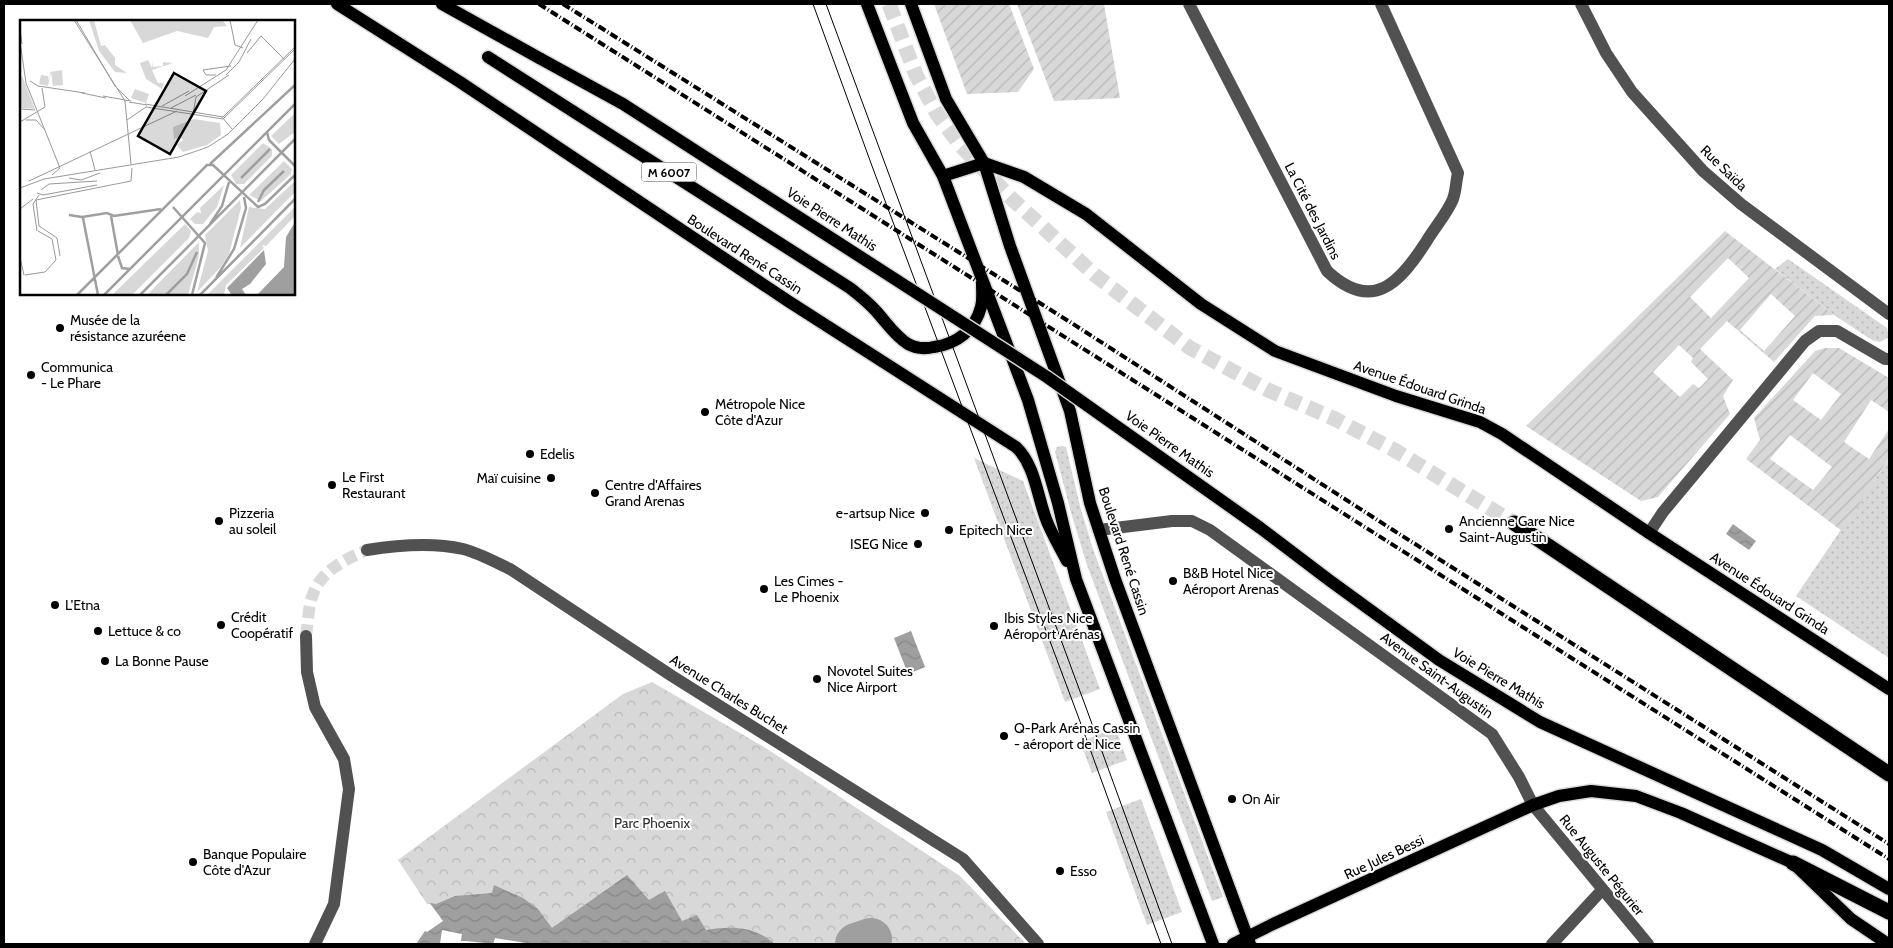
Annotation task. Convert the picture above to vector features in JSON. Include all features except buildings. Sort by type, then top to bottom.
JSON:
[{"type":"highway","points":[[1514,524],[1889,774]]},
{"type":"highway","points":[[1793,863],[1889,912]]},
{"type":"main road","name":"Boulevard René Cassin","points":[[337,4],[460,82],[788,301],[1016,447],[1023,454],[1029,465],[1046,520],[1076,578],[1213,944]]},
{"type":"main road","name":"Voie Pierre Mathis","points":[[442,4],[623,104],[1048,377],[1259,527],[1439,660],[1540,722],[1822,850],[1889,889]]},
{"type":"main road","name":"Boulevard René Cassin","points":[[868,4],[913,123],[943,176],[1028,400],[1058,503],[1076,578]]},
{"type":"main road","name":"Boulevard René Cassin","points":[[911,4],[946,99],[984,163],[1010,246],[1070,412],[1090,503],[1115,579],[1249,940]]},
{"type":"main road","name":"Boulevard René Cassin","points":[[488,58],[850,288],[865,299],[903,340],[915,348],[940,346],[965,334],[974,323],[982,306],[982,277]]},
{"type":"main road","points":[[943,176],[984,163]]},
{"type":"main road","name":"Avenue Édouard Grinda","points":[[984,163],[1024,177],[1086,214],[1201,304],[1275,350],[1396,396],[1480,422],[1532,453],[1649,533],[1889,689]]},
{"type":"main road","points":[[1533,805],[1559,796],[1591,791],[1636,796],[1681,813],[1793,863],[1851,919],[1888,944]]},
{"type":"main road","name":"Rue Jules Bessi","points":[[1233,944],[1249,940],[1533,805]]},
{"type":"street","name":"La Cité des Jardins","points":[[1189,4],[1326,271],[1340,284],[1363,292],[1388,287],[1408,270],[1452,200],[1458,173],[1381,4]]},
{"type":"street","name":"Rue Saïda","points":[[1581,4],[1606,53],[1632,92],[1703,171],[1741,204],[1889,314]]},
{"type":"street","points":[[1649,533],[1663,512],[1805,341],[1819,331],[1837,331],[1885,359],[1889,359]]},
{"type":"street","name":"Avenue Saint-Augustin","points":[[1099,530],[1172,521],[1192,521],[1210,530],[1492,734],[1533,805]]},
{"type":"street","name":"Avenue Charles Buchet","points":[[367,550],[401,545],[463,549],[510,569],[672,676],[963,858],[1038,944]]},
{"type":"street","points":[[306,636],[307,672],[315,707],[344,759],[349,789],[334,904],[315,944]]},
{"type":"street","name":"Rue Auguste Pégurier","points":[[1533,805],[1648,944]]},
{"type":"street","points":[[1552,944],[1602,890]]},
{"type":"green space","points":[[934,4],[1009,4],[1034,69],[1018,92],[967,94]]},
{"type":"green space","points":[[1017,4],[1104,4],[1120,98],[1054,101]]},
{"type":"green space","points":[[1725,231],[1834,315],[1815,316],[1774,362],[1727,321],[1700,349],[1733,380],[1723,396],[1730,414],[1658,497],[1641,501],[1526,426]],"holes":[[[1728,258],[1749,278],[1711,318],[1690,297]],[[1771,294],[1795,316],[1764,351],[1740,330]],[[1679,345],[1693,358],[1691,362],[1708,379],[1699,388],[1693,384],[1680,397],[1653,372]]]},
{"type":"green space","points":[[1788,259],[1887,328],[1889,337],[1880,342],[1872,340],[1834,315],[1775,269]]},
{"type":"green space","points":[[1825,348],[1839,348],[1889,378],[1889,412],[1871,400],[1844,442],[1869,459],[1889,429],[1889,458],[1842,531],[1746,459],[1760,440],[1754,418],[1815,351]],"holes":[[[1813,373],[1841,394],[1821,420],[1793,400]],[[1790,435],[1832,467],[1813,490],[1770,459]]]},
{"type":"green space","points":[[1057,447],[1066,447],[1080,506],[1093,549],[1223,897],[1212,901],[1087,565],[1055,452]]},
{"type":"green space","points":[[974,458],[1023,481],[1100,689],[1065,702]]},
{"type":"green space","points":[[1889,459],[1889,658],[1796,596]]},
{"type":"green space","name":"Parc Phoenix","points":[[652,682],[764,747],[960,876],[1026,944],[526,944],[495,938],[493,944],[461,941],[462,934],[442,930],[443,920],[430,904],[427,904],[398,860],[623,694]]},
{"type":"green space","points":[[1115,728],[1127,760],[1092,773],[1080,742]]},
{"type":"green space","points":[[1141,799],[1182,912],[1147,925],[1106,812]]},
{"type":"water","points":[[1733,524],[1756,541],[1749,550],[1726,534]]},
{"type":"water","points":[[911,631],[925,667],[908,674],[894,638]]},
{"type":"water","points":[[627,875],[649,900],[665,891],[682,921],[697,915],[706,930],[742,929],[759,934],[775,944],[526,944],[495,938],[493,944],[461,941],[462,934],[442,930],[440,944],[416,944],[425,931],[427,932],[443,921],[430,903],[436,904],[455,896],[492,893],[494,885],[523,898],[538,909],[552,928]]},
{"type":"waterway","points":[[856,944],[871,939]]},
{"type":"tunnel","points":[[889,4],[916,75],[937,114],[960,145],[1012,199],[1095,275],[1190,348],[1268,390],[1335,419],[1396,451],[1514,523]]},
{"type":"tunnel","points":[[306,636],[311,602],[321,580],[342,562],[367,550]]},
{"type":"tram line","points":[[813,4],[1161,944]]},
{"type":"tram line","points":[[826,4],[1172,944]]},
{"type":"railway","points":[[539,4],[1889,859]]},
{"type":"railway","points":[[563,4],[1070,322],[1393,530],[1889,844]]},
{"type":"place","name":"Musée de la résistance azuréene","points":[[60,328]]},
{"type":"place","name":"Communica - Le Phare","points":[[31,375]]},
{"type":"place","name":"Métropole Nice Côte d'Azur","points":[[705,412]]},
{"type":"place","name":"Edelis","points":[[530,454]]},
{"type":"place","name":"Maï cuisine","points":[[551,478]]},
{"type":"place","name":"Le First Restaurant","points":[[332,485]]},
{"type":"place","name":"Centre d'Affaires Grand Arenas","points":[[595,493]]},
{"type":"place","name":"e-artsup Nice","points":[[925,513]]},
{"type":"place","name":"Pizzeria au soleil","points":[[219,521]]},
{"type":"place","name":"Ancienne Gare Nice Saint-Augustin","points":[[1449,529]]},
{"type":"place","name":"Epitech Nice","points":[[949,530]]},
{"type":"place","name":"ISEG Nice","points":[[918,544]]},
{"type":"place","name":"B&B Hotel Nice Aéroport Arenas","points":[[1173,581]]},
{"type":"place","name":"Les Cimes - Le Phoenix","points":[[764,589]]},
{"type":"place","name":"L'Etna","points":[[55,605]]},
{"type":"place","name":"Crédit Coopératif","points":[[221,625]]},
{"type":"place","name":"Ibis Styles Nice Aéroport Arénas","points":[[994,626]]},
{"type":"place","name":"Lettuce & co","points":[[98,631]]},
{"type":"place","name":"La Bonne Pause","points":[[105,661]]},
{"type":"place","name":"Novotel Suites Nice Airport","points":[[817,679]]},
{"type":"place","name":"Q-Park Arénas Cassin - aéroport de Nice","points":[[1004,736]]},
{"type":"place","name":"On Air","points":[[1232,799]]},
{"type":"place","name":"Banque Populaire Côte d'Azur","points":[[193,862]]},
{"type":"place","name":"Esso","points":[[1060,871]]}]
